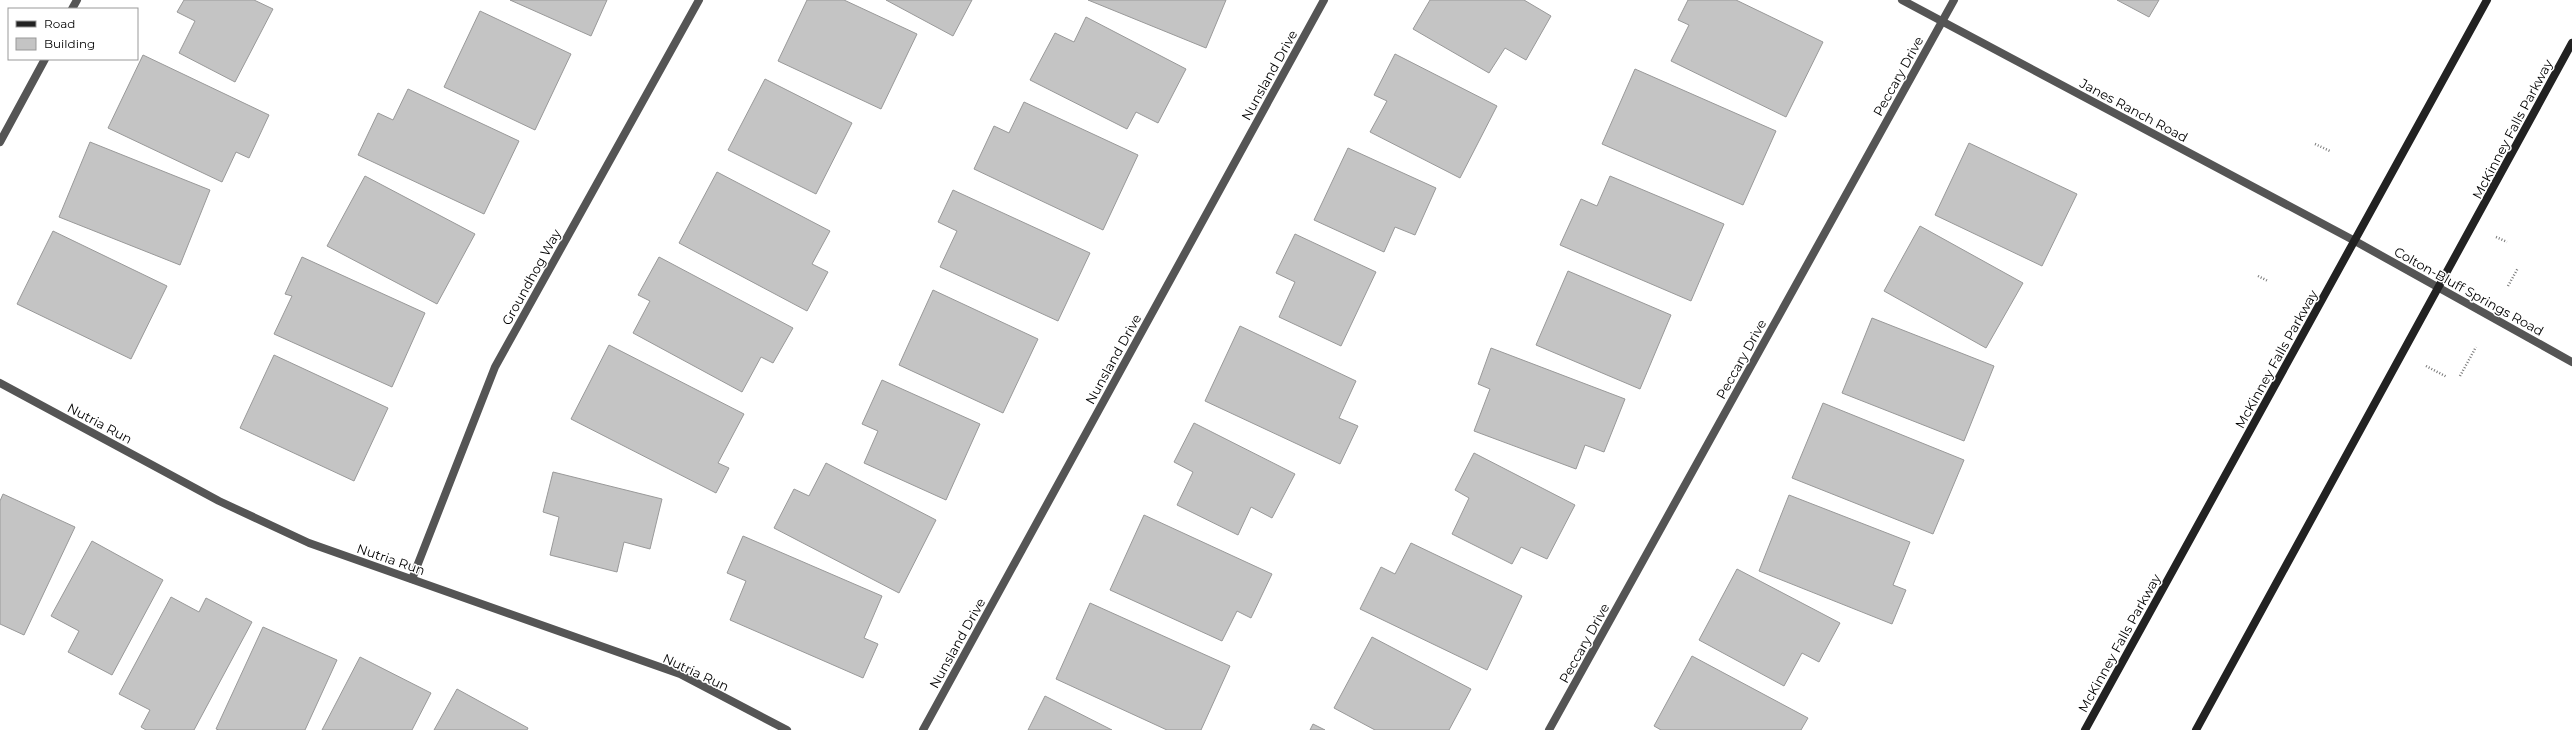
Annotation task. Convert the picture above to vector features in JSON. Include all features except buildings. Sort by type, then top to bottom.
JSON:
[{"type":"main road","name":"McKinney Falls Parkway","points":[[2085,730],[2486,0]]},
{"type":"main road","name":"McKinney Falls Parkway","points":[[2196,730],[2439,289],[2572,43]]},
{"type":"street","name":"Groundhog Way","points":[[412,579],[495,368],[699,0]]},
{"type":"street","name":"Nunsland Drive","points":[[923,730],[1324,0]]},
{"type":"street","name":"Janes Ranch Road","points":[[1902,0],[2354,241]]},
{"type":"street","name":"Peccary Drive","points":[[1549,730],[1954,0]]},
{"type":"street","points":[[0,142],[44,60]]},
{"type":"street","name":"Colton-Bluff Springs Road","points":[[2354,241],[2572,362]]},
{"type":"street","name":"Nutria Run","points":[[0,383],[219,501],[309,543],[680,674],[787,730]]},
{"type":"path","points":[[2315,144],[2330,151]]},
{"type":"path","points":[[2508,286],[2518,268]]},
{"type":"path","points":[[2258,276],[2268,282]]},
{"type":"path","points":[[2460,376],[2476,347]]},
{"type":"path","points":[[2425,365],[2446,377]]}]
